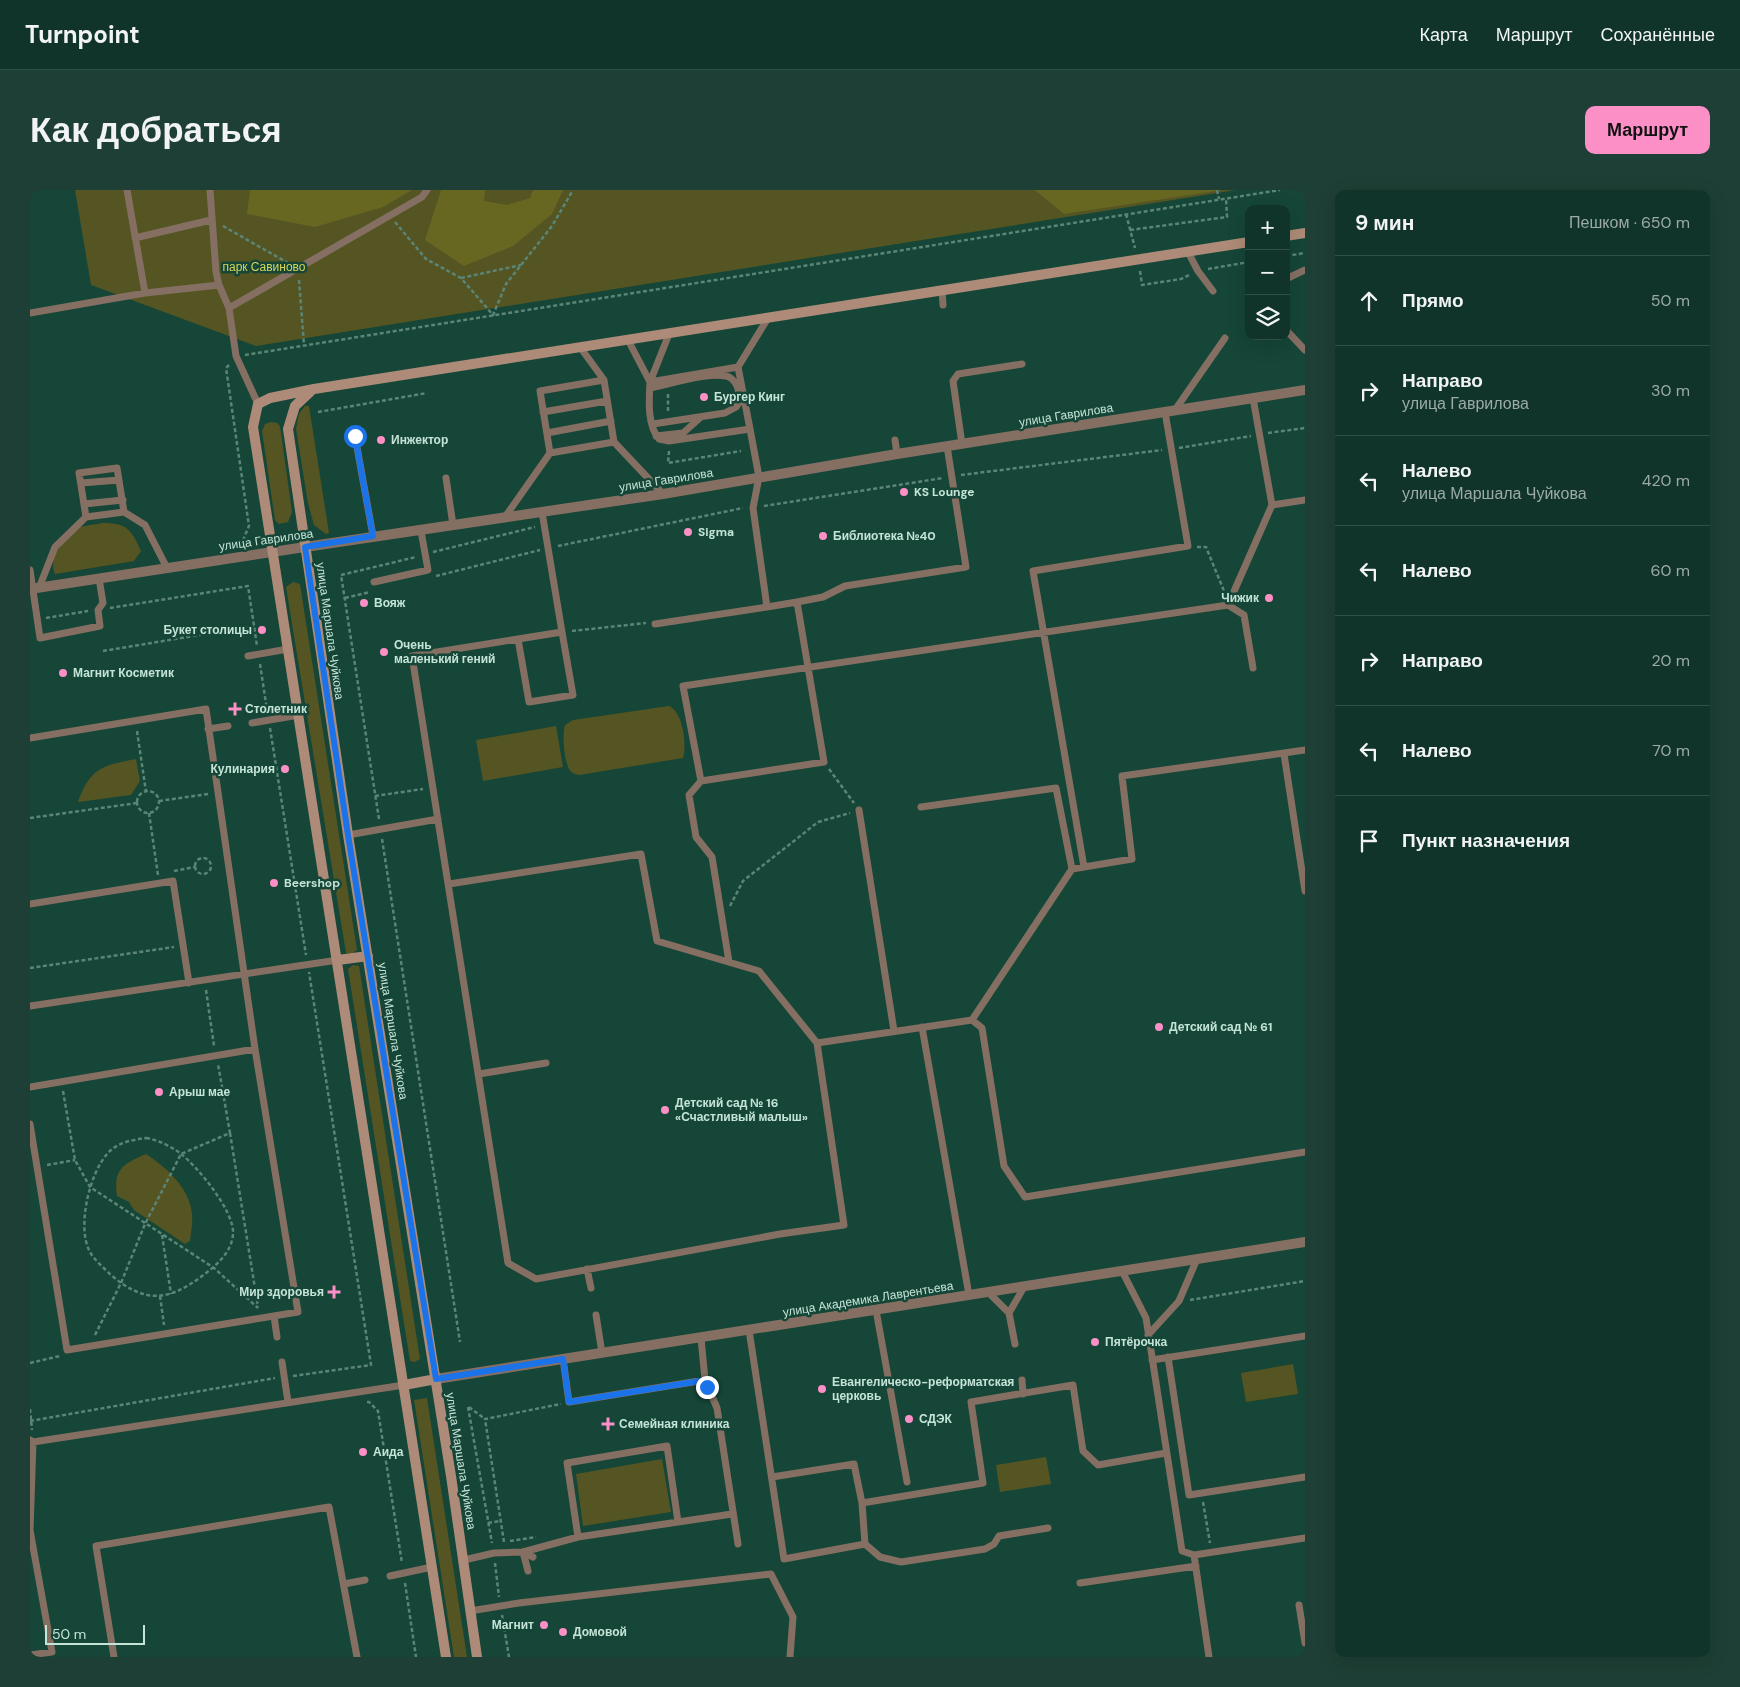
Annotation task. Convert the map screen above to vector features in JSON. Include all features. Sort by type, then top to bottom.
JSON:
[{"type":"main road","points":[[1290,235],[1305,233]]},
{"type":"main road","points":[[446,1657],[253,427],[258,404],[270,398],[314,389],[1245,243]]},
{"type":"main road","name":"улица Маршала Чуйкова","points":[[314,389],[295,406],[288,429],[348,835],[436,1379],[478,1657]]},
{"type":"main road","points":[[338,960],[368,956]]},
{"type":"main road","points":[[404,1385],[436,1379]]},
{"type":"street","name":"улица Гаврилова","points":[[34,589],[272,551],[421,531],[663,494],[897,454],[1305,390]]},
{"type":"street","name":"улица Академика Лаврентьева","points":[[436,1379],[1305,1242]]},
{"type":"lane","points":[[127,190],[144,293]]},
{"type":"lane","points":[[210,190],[211,220],[219,285],[229,308],[236,356],[258,404]]},
{"type":"lane","points":[[229,308],[422,197],[427,190]]},
{"type":"lane","points":[[135,238],[211,220]]},
{"type":"lane","points":[[1188,252],[1198,271],[1214,291]]},
{"type":"lane","points":[[1290,276],[1305,270]]},
{"type":"lane","points":[[30,313],[144,293],[219,285]]},
{"type":"lane","points":[[942,290],[943,306]]},
{"type":"lane","points":[[767,607],[753,508],[758,477],[738,367],[768,318]]},
{"type":"lane","points":[[1290,331],[1305,350]]},
{"type":"lane","points":[[669,334],[650,385],[648,398],[656,436],[669,442],[750,429]]},
{"type":"lane","points":[[1084,867],[1033,571],[1188,546],[1172,449],[1170,411],[1225,338]]},
{"type":"lane","points":[[628,340],[650,385]]},
{"type":"lane","points":[[580,347],[604,380],[614,442],[663,494]]},
{"type":"lane","points":[[962,444],[953,381],[958,374],[1022,364]]},
{"type":"lane","points":[[650,385],[738,367]]},
{"type":"lane","points":[[650,385],[721,375],[735,381],[740,401],[736,407],[726,413],[653,424]]},
{"type":"lane","points":[[505,517],[550,454],[540,391],[604,380]]},
{"type":"lane","points":[[1228,605],[1272,505],[1254,398]]},
{"type":"lane","points":[[543,412],[608,401]]},
{"type":"lane","points":[[656,436],[683,433],[701,417]]},
{"type":"lane","points":[[547,433],[611,422]]},
{"type":"lane","points":[[355,436],[373,536]]},
{"type":"lane","points":[[895,440],[897,454]]},
{"type":"lane","points":[[550,454],[614,442]]},
{"type":"lane","points":[[655,624],[823,597],[845,586],[966,568],[947,446]]},
{"type":"lane","points":[[86,517],[79,473],[117,468],[124,512]]},
{"type":"lane","points":[[446,478],[453,525]]},
{"type":"lane","points":[[81,483],[119,480]]},
{"type":"lane","points":[[84,504],[123,500]]},
{"type":"lane","points":[[1272,505],[1305,500]]},
{"type":"lane","points":[[34,589],[54,547],[86,517],[124,512],[145,524],[167,568]]},
{"type":"lane","points":[[518,639],[529,702],[573,695],[542,512]]},
{"type":"lane","points":[[374,582],[428,570],[421,531]]},
{"type":"lane","points":[[30,570],[40,638],[100,626],[98,610],[103,603],[99,578]]},
{"type":"lane","points":[[729,962],[712,856],[696,837],[689,795],[701,781],[824,762],[797,602]]},
{"type":"lane","points":[[701,781],[683,686],[1228,605],[1244,615],[1253,668]]},
{"type":"lane","points":[[449,884],[640,854],[657,941],[759,971],[816,1043],[844,1225],[780,1234],[536,1279],[508,1263],[412,656],[562,632]]},
{"type":"lane","points":[[248,656],[288,650]]},
{"type":"lane","points":[[30,738],[206,709],[255,1050],[298,1312],[68,1350],[30,1124]]},
{"type":"lane","points":[[252,722],[299,715]]},
{"type":"lane","points":[[208,730],[228,726]]},
{"type":"lane","points":[[1072,869],[1132,859],[1122,776],[1305,750]]},
{"type":"lane","points":[[1284,754],[1305,890]]},
{"type":"lane","points":[[921,807],[1056,788],[1072,869],[972,1020]]},
{"type":"lane","points":[[859,810],[894,1032]]},
{"type":"lane","points":[[348,835],[438,820]]},
{"type":"lane","points":[[30,904],[173,881],[189,983]]},
{"type":"lane","points":[[30,1006],[338,960]]},
{"type":"lane","points":[[816,1043],[972,1020],[982,1028],[1004,1166],[1025,1197],[1305,1152]]},
{"type":"lane","points":[[922,1027],[968,1295]]},
{"type":"lane","points":[[30,1087],[255,1050]]},
{"type":"lane","points":[[478,1074],[546,1063]]},
{"type":"lane","points":[[1148,1335],[1179,1302],[1197,1259]]},
{"type":"lane","points":[[587,1269],[591,1288]]},
{"type":"lane","points":[[1122,1271],[1146,1318],[1182,1551],[1194,1555],[1305,1538]]},
{"type":"lane","points":[[1009,1313],[1024,1287]]},
{"type":"lane","points":[[988,1292],[1009,1313],[1015,1344]]},
{"type":"lane","points":[[876,1310],[907,1482]]},
{"type":"lane","points":[[596,1315],[602,1353]]},
{"type":"lane","points":[[274,1316],[277,1338]]},
{"type":"lane","points":[[749,1330],[784,1559],[865,1544]]},
{"type":"lane","points":[[1152,1360],[1305,1336]]},
{"type":"lane","points":[[701,1338],[706,1380],[717,1408],[738,1544]]},
{"type":"lane","points":[[1168,1357],[1189,1494],[1305,1477]]},
{"type":"lane","points":[[563,1359],[569,1402],[706,1380]]},
{"type":"lane","points":[[282,1362],[288,1402]]},
{"type":"lane","points":[[1022,1380],[1023,1394]]},
{"type":"lane","points":[[30,1655],[52,1654],[30,1530],[32,1441],[404,1385]]},
{"type":"lane","points":[[862,1504],[983,1483],[971,1402],[1073,1385],[1083,1450],[1098,1465],[1166,1453]]},
{"type":"lane","points":[[578,1538],[567,1463],[667,1446],[678,1522]]},
{"type":"lane","points":[[772,1477],[854,1464],[862,1504],[865,1544],[880,1557],[901,1562],[985,1550],[994,1544],[999,1536],[1048,1528]]},
{"type":"lane","points":[[114,1657],[96,1546],[329,1507],[357,1657]]},
{"type":"lane","points":[[464,1560],[494,1553],[524,1552],[578,1538],[732,1514]]},
{"type":"lane","points":[[524,1552],[533,1557]]},
{"type":"lane","points":[[524,1552],[528,1572]]},
{"type":"lane","points":[[1194,1555],[1210,1657]]},
{"type":"lane","points":[[1080,1583],[1196,1566]]},
{"type":"lane","points":[[390,1576],[432,1567]]},
{"type":"lane","points":[[470,1610],[771,1574],[793,1617],[790,1657]]},
{"type":"lane","points":[[344,1584],[365,1580]]},
{"type":"lane","points":[[1299,1605],[1305,1643]]},
{"type":"path","points":[[493,315],[506,284],[552,226],[573,190]]},
{"type":"path","points":[[1217,190],[1219,199]]},
{"type":"path","points":[[211,220],[298,268],[304,346],[1280,190]]},
{"type":"path","points":[[1130,230],[1227,217],[1226,198]]},
{"type":"path","points":[[1126,214],[1134,245]]},
{"type":"path","points":[[390,216],[426,259],[461,278],[493,315]]},
{"type":"path","points":[[1290,255],[1305,253]]},
{"type":"path","points":[[461,278],[521,265]]},
{"type":"path","points":[[318,412],[427,393]]},
{"type":"path","points":[[428,578],[549,548],[753,508],[952,477],[1172,449],[1305,428]]},
{"type":"path","points":[[460,1342],[341,575],[545,525]]},
{"type":"path","points":[[1188,546],[1206,548],[1228,605]]},
{"type":"path","points":[[30,1421],[284,1377],[371,1365],[248,586],[37,620]]},
{"type":"path","points":[[345,598],[373,591]]},
{"type":"path","points":[[562,632],[644,622],[655,624]]},
{"type":"path","points":[[103,651],[254,626]]},
{"type":"path","points":[[136,722],[146,792]]},
{"type":"path","points":[[722,921],[743,881],[818,822],[859,810],[824,762]]},
{"type":"path","points":[[375,796],[433,787]]},
{"type":"path","points":[[146,792],[155,794],[158,802],[157,807],[149,813],[139,809],[137,803],[138,798],[146,792]]},
{"type":"path","points":[[158,802],[217,793]]},
{"type":"path","points":[[30,818],[137,803]]},
{"type":"path","points":[[149,813],[159,884]]},
{"type":"path","points":[[202,858],[208,860],[211,866],[209,872],[203,874],[198,872],[195,867],[197,861],[202,858]]},
{"type":"path","points":[[158,874],[195,867]]},
{"type":"path","points":[[30,968],[183,946]]},
{"type":"path","points":[[204,981],[260,1318]]},
{"type":"path","points":[[61,1082],[75,1160],[90,1187],[214,1268],[258,1308]]},
{"type":"path","points":[[90,1347],[121,1282],[145,1224],[181,1154],[230,1133]]},
{"type":"path","points":[[146,1138],[157,1140],[181,1154],[204,1178],[232,1221],[233,1237],[230,1246],[214,1268],[190,1285],[171,1294],[160,1296],[136,1292],[121,1282],[93,1256],[87,1244],[84,1219],[90,1187],[108,1152],[128,1140],[146,1138]]},
{"type":"path","points":[[37,1166],[75,1160]]},
{"type":"path","points":[[162,1235],[171,1294]]},
{"type":"path","points":[[1179,1302],[1305,1281]]},
{"type":"path","points":[[160,1296],[166,1334]]},
{"type":"path","points":[[30,1363],[61,1356],[68,1350]]},
{"type":"path","points":[[485,1419],[569,1402]]},
{"type":"path","points":[[509,1657],[500,1606],[494,1553],[468,1406],[485,1419],[504,1542],[540,1536]]},
{"type":"path","points":[[30,1409],[32,1441]]},
{"type":"path","points":[[378,1411],[416,1657]]},
{"type":"path","points":[[1201,1493],[1210,1545]]},
{"type":"path","points":[[488,1523],[500,1522]]},
{"type":"green space","name":"парк Савиново","points":[[75,190],[1236,190],[256,346],[91,285]]},
{"type":"green space","points":[[305,406],[309,406],[329,533],[326,534],[314,525],[308,503],[296,429],[299,414]]},
{"type":"green space","points":[[277,423],[280,426],[292,512],[288,522],[279,524],[275,520],[262,431],[265,424]]},
{"type":"green space","points":[[102,523],[117,524],[131,532],[141,551],[134,561],[55,574],[53,569],[54,557],[62,539],[70,531],[77,528]]},
{"type":"green space","points":[[293,582],[300,584],[357,950],[351,954],[346,953],[286,587]]},
{"type":"green space","points":[[669,706],[674,709],[681,721],[684,737],[683,758],[579,775],[572,773],[569,769],[564,747],[565,725],[573,720]]},
{"type":"green space","points":[[556,726],[563,767],[483,781],[476,740]]},
{"type":"green space","points":[[136,759],[140,781],[131,795],[78,802],[87,782],[99,770],[115,763]]},
{"type":"green space","points":[[353,965],[359,966],[420,1359],[415,1362],[410,1361],[348,969]]},
{"type":"green space","points":[[146,1154],[176,1179],[187,1195],[192,1220],[190,1241],[185,1244],[134,1210],[129,1202],[117,1196],[118,1173],[131,1161]]},
{"type":"green space","points":[[1293,1364],[1298,1394],[1246,1402],[1241,1373]]},
{"type":"green space","points":[[427,1398],[467,1657],[454,1657],[414,1400]]},
{"type":"green space","points":[[1046,1457],[1051,1484],[1000,1492],[996,1465]]},
{"type":"green space","points":[[662,1459],[671,1512],[583,1526],[576,1474]]},
{"type":"shaded area","points":[[250,190],[412,190],[383,207],[315,227],[247,214]]},
{"type":"shaded area","points":[[441,190],[485,190],[484,201],[507,205],[530,198],[533,190],[563,190],[552,214],[513,246],[464,266],[425,240]]},
{"type":"shaded area","points":[[1035,190],[1223,190],[1064,214]]},
{"type":"place","name":"Бургер Кинг","points":[[704,397]]},
{"type":"place","name":"Инжектор","points":[[381,440]]},
{"type":"place","name":"KS Lounge","points":[[904,492]]},
{"type":"place","name":"Sigma","points":[[688,532]]},
{"type":"place","name":"Библиотека №40","points":[[823,536]]},
{"type":"place","name":"Чижик","points":[[1269,598]]},
{"type":"place","name":"Вояж","points":[[364,603]]},
{"type":"place","name":"Букет столицы","points":[[262,630]]},
{"type":"place","name":"Очень маленький гений","points":[[384,652]]},
{"type":"place","name":"Магнит Косметик","points":[[63,673]]},
{"type":"place","name":"Столетник","points":[[235,709]]},
{"type":"place","name":"Кулинария","points":[[285,769]]},
{"type":"place","name":"Beershop","points":[[274,883]]},
{"type":"place","name":"Детский сад № 61","points":[[1159,1027]]},
{"type":"place","name":"Арыш мае","points":[[159,1092]]},
{"type":"place","name":"Детский сад № 16 «Счастливый малыш»","points":[[665,1110]]},
{"type":"place","name":"Мир здоровья","points":[[334,1292]]},
{"type":"place","name":"Пятёрочка","points":[[1095,1342]]},
{"type":"place","name":"Евангелическо-реформатская церковь","points":[[822,1389]]},
{"type":"place","name":"СДЭК","points":[[909,1419]]},
{"type":"place","name":"Семейная клиника","points":[[608,1424]]},
{"type":"place","name":"Аида","points":[[363,1452]]},
{"type":"place","name":"Магнит","points":[[544,1625]]},
{"type":"place","name":"Домовой","points":[[563,1632]]},
{"type":"route","points":[[355,436],[373,536],[305,547],[348,835],[436,1379],[563,1359],[569,1402],[706,1380],[707,1387]]}]
